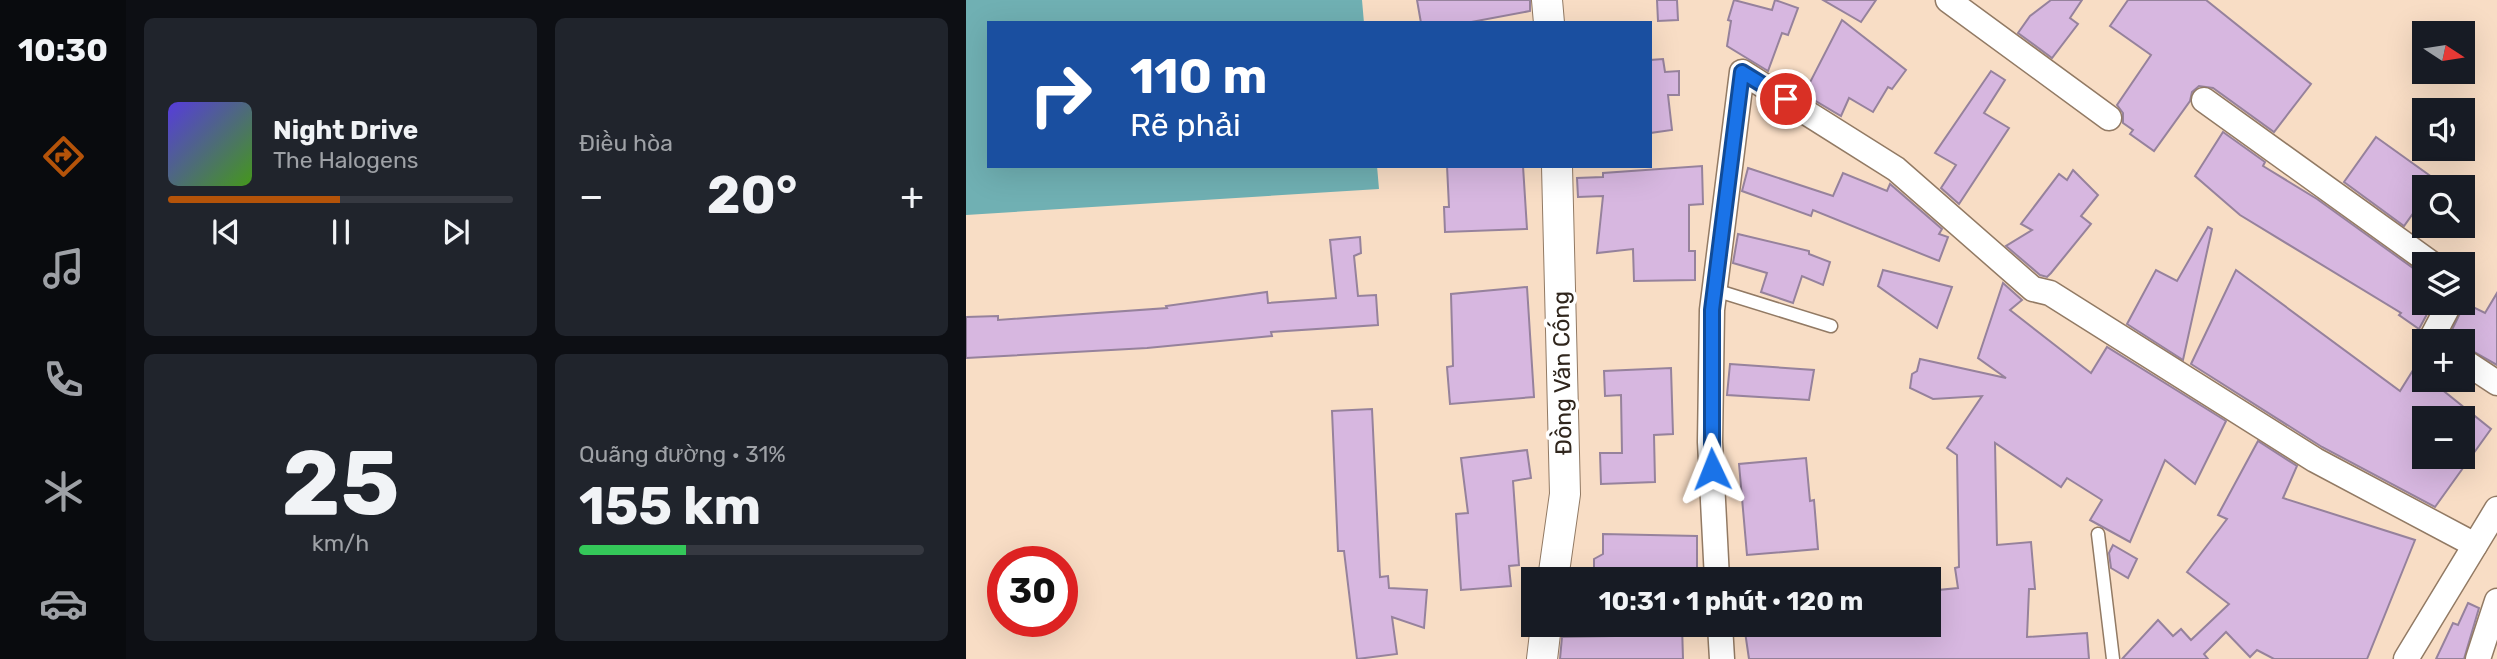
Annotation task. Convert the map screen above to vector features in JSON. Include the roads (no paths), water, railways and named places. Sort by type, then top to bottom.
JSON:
[{"type":"street","points":[[1547,0],[1549,21]]},
{"type":"street","points":[[1948,0],[2109,118]]},
{"type":"street","points":[[1716,567],[1710,442],[1715,290],[1742,72],[1896,169],[2033,289],[2050,293],[2315,460],[2475,545]]},
{"type":"street","points":[[2204,100],[2415,252]]},
{"type":"street","name":"Đồng Văn Cống","points":[[1555,567],[1565,494],[1558,168]]},
{"type":"street","points":[[2475,369],[2497,383]]},
{"type":"street","points":[[2406,659],[2497,509]]},
{"type":"street","points":[[2478,659],[2497,601]]},
{"type":"street","points":[[1542,659],[1545,637]]},
{"type":"street","points":[[1721,637],[1722,659]]},
{"type":"lane","points":[[1715,290],[1831,326]]},
{"type":"lane","points":[[2098,534],[2113,659]]},
{"type":"water","points":[[966,0],[1362,0],[1364,21],[987,21],[987,168],[1377,168],[1379,189],[966,215]]}]
